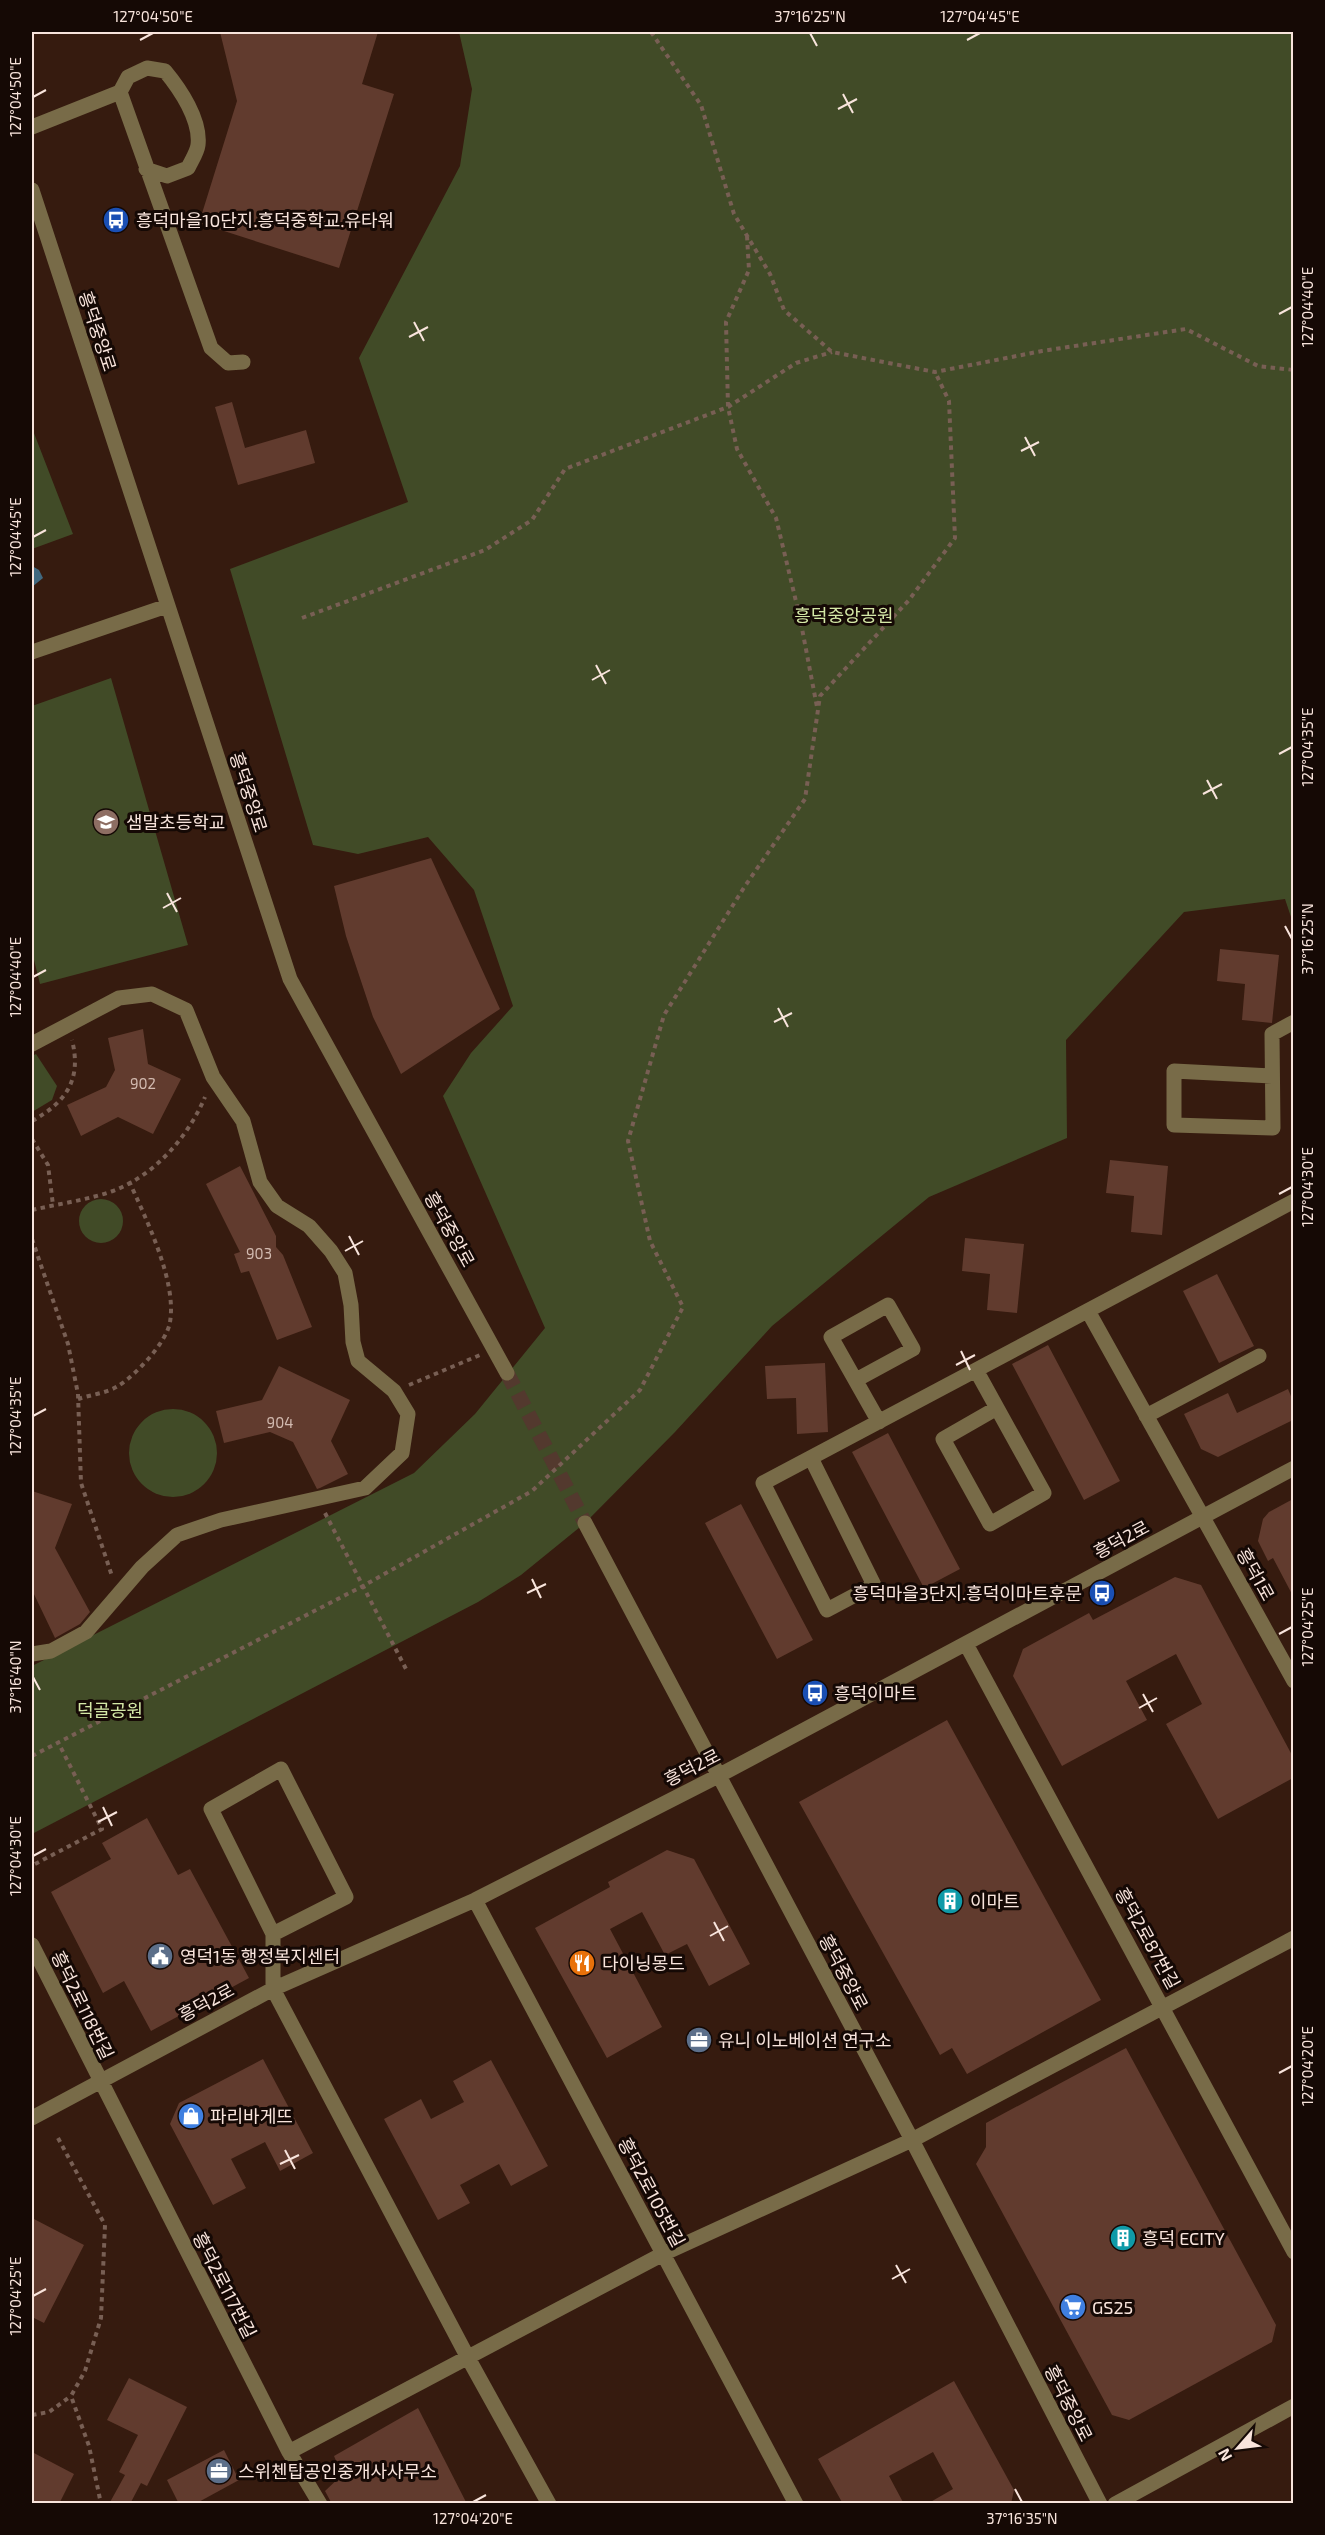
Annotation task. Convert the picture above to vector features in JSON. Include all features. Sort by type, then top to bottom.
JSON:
[{"type":"street","points":[[32,127],[120,92],[128,77],[147,69],[165,71],[178,87],[193,117],[198,145],[188,168],[167,176],[146,169]]},
{"type":"street","points":[[120,92],[211,348],[228,363],[243,362]]},
{"type":"street","name":"흥덕중앙로","points":[[32,190],[290,979],[507,1373]]},
{"type":"street","points":[[32,652],[167,606]]},
{"type":"street","points":[[32,1044],[118,999],[152,994],[186,1010],[213,1077],[243,1121],[260,1182],[277,1206],[309,1226],[331,1251],[345,1273],[351,1305],[353,1342],[358,1361],[394,1391],[408,1414],[402,1453],[365,1488],[221,1520],[177,1535],[118,1594],[87,1632],[51,1651],[32,1654]]},
{"type":"street","points":[[1272,1076],[1174,1071],[1174,1125],[1273,1128],[1272,1034],[1293,1022]]},
{"type":"street","points":[[811,1458],[874,1585],[827,1610],[763,1483],[1293,1201]]},
{"type":"street","points":[[856,1380],[913,1349],[888,1305],[831,1337],[879,1422]]},
{"type":"street","name":"흥덕1로","points":[[1088,1311],[1293,1681]]},
{"type":"street","points":[[1146,1416],[1259,1356]]},
{"type":"street","points":[[976,1370],[1044,1493],[990,1524],[943,1439],[997,1408]]},
{"type":"street","name":"흥덕2로","points":[[32,2118],[273,1989],[474,1900],[718,1776],[1293,1469]]},
{"type":"street","name":"흥덕중앙로","points":[[585,1523],[912,2140],[1100,2504]]},
{"type":"street","name":"흥덕2로87번길","points":[[966,1644],[1164,2007],[1293,2252]]},
{"type":"street","points":[[273,1934],[346,1897],[281,1769],[211,1809],[273,1934],[273,1989],[467,2356],[549,2504]]},
{"type":"street","name":"흥덕2로105번길","points":[[474,1900],[796,2504]]},
{"type":"street","points":[[289,2452],[663,2254],[912,2140],[1293,1938]]},
{"type":"street","name":"흥덕2로118번길","points":[[32,1945],[99,2082]]},
{"type":"street","name":"흥덕2로117번길","points":[[99,2082],[289,2452],[320,2504]]},
{"type":"street","points":[[1115,2504],[1293,2406]]},
{"type":"path","points":[[651,32],[700,105],[734,214],[770,274],[784,310],[832,352]]},
{"type":"path","points":[[747,236],[748,270],[726,322],[728,407],[737,449],[776,518],[800,618],[818,711]]},
{"type":"path","points":[[302,618],[485,550],[532,520],[565,469],[728,407],[796,363],[832,352],[935,372],[1042,351],[1186,329],[1258,366],[1293,370]]},
{"type":"path","points":[[32,1756],[363,1586],[532,1491],[640,1390],[683,1307],[650,1241],[628,1141],[664,1015],[745,886],[805,799],[820,696],[909,600],[956,538],[949,401],[935,372]]},
{"type":"path","points":[[32,1121],[53,1108],[69,1088],[78,1061],[69,1025]]},
{"type":"path","points":[[32,1210],[114,1190],[154,1167],[181,1140],[199,1111],[213,1077]]},
{"type":"path","points":[[32,1139],[48,1165],[53,1205]]},
{"type":"path","points":[[78,1399],[118,1387],[150,1358],[170,1323],[168,1281],[149,1224],[129,1182]]},
{"type":"path","points":[[32,1239],[68,1344],[78,1399],[81,1483],[118,1594]]},
{"type":"path","points":[[394,1391],[494,1349]]},
{"type":"path","points":[[319,1499],[406,1670]]},
{"type":"path","points":[[35,1864],[102,1829],[58,1742]]},
{"type":"path","points":[[32,2415],[49,2412],[71,2396],[85,2372],[101,2318],[105,2226],[58,2138]]},
{"type":"path","points":[[71,2396],[89,2446],[101,2504]]},
{"type":"green space","name":"흥덕중앙공원","points":[[459,32],[1293,32],[1293,923],[1285,899],[1184,912],[1066,1040],[1067,1138],[929,1197],[772,1326],[675,1432],[585,1523],[521,1575],[478,1602],[32,1834],[32,1666],[414,1473],[475,1414],[545,1328],[443,1096],[471,1053],[513,1006],[474,890],[428,837],[358,854],[313,845],[230,569],[408,502],[359,358],[460,166],[472,89]]},
{"type":"green space","points":[[32,428],[73,534],[32,549]]},
{"type":"green space","name":"샘말초등학교","points":[[111,678],[188,945],[40,984],[32,952],[32,706]]},
{"type":"green space","points":[[36,1054],[57,1086],[52,1100],[32,1112],[32,1056]]},
{"type":"green space","points":[[101,1199],[116,1206],[123,1221],[116,1236],[101,1243],[86,1236],[79,1221],[86,1206]]},
{"type":"green space","points":[[173,1409],[190,1412],[204,1422],[214,1436],[217,1453],[214,1470],[204,1484],[190,1494],[173,1497],[156,1494],[142,1484],[132,1470],[129,1453],[132,1436],[142,1422],[156,1412]]},
{"type":"water","points":[[32,566],[39,570],[43,578],[32,587]]},
{"type":"building","points":[[220,32],[378,32],[362,84],[394,94],[339,268],[199,223],[237,101]]},
{"type":"building","points":[[232,402],[245,448],[306,430],[315,463],[238,485],[215,407]]},
{"type":"building","points":[[431,858],[500,1009],[401,1074],[373,1017],[346,936],[334,886]]},
{"type":"building","points":[[1220,949],[1279,955],[1272,1023],[1242,1020],[1245,984],[1217,981]]},
{"type":"building","points":[[143,1029],[148,1064],[181,1079],[153,1134],[118,1117],[81,1136],[67,1105],[106,1087],[115,1070],[108,1038]]},
{"type":"building","points":[[1110,1160],[1168,1166],[1162,1235],[1131,1232],[1134,1196],[1106,1193]]},
{"type":"building","points":[[240,1166],[276,1236],[276,1247],[283,1255],[312,1327],[277,1340],[249,1271],[241,1273],[234,1254],[240,1252],[206,1184]]},
{"type":"building","points":[[965,1238],[1024,1244],[1017,1313],[987,1310],[990,1274],[962,1271]]},
{"type":"building","points":[[1217,1274],[1254,1346],[1219,1363],[1183,1291]]},
{"type":"building","points":[[1048,1345],[1120,1481],[1084,1500],[1012,1364]]},
{"type":"building","points":[[825,1363],[828,1432],[797,1434],[796,1398],[767,1399],[765,1366]]},
{"type":"building","points":[[279,1366],[350,1400],[331,1441],[348,1474],[317,1489],[293,1442],[270,1432],[224,1443],[216,1411],[262,1400]]},
{"type":"building","points":[[1288,1389],[1293,1401],[1293,1420],[1218,1457],[1201,1449],[1184,1414],[1228,1393],[1237,1413]]},
{"type":"building","points":[[888,1433],[960,1569],[924,1588],[852,1452]]},
{"type":"building","points":[[32,1491],[72,1504],[55,1548],[90,1612],[80,1624],[55,1638],[32,1590]]},
{"type":"building","points":[[1293,1499],[1293,1596],[1273,1558],[1268,1561],[1258,1541],[1263,1519],[1269,1512]]},
{"type":"building","points":[[741,1504],[813,1640],[777,1659],[705,1523]]},
{"type":"building","points":[[1175,1577],[1201,1585],[1293,1757],[1293,1778],[1218,1819],[1166,1724],[1202,1704],[1176,1654],[1126,1681],[1147,1720],[1062,1766],[1013,1676],[1023,1649],[1089,1613],[1093,1620]]},
{"type":"building","name":"이마트","points":[[947,1720],[1101,2000],[967,2074],[952,2048],[940,2055],[799,1802]]},
{"type":"building","name":"영덕1동 행정복지센터","points":[[147,1818],[178,1875],[190,1869],[249,1978],[151,2031],[124,1981],[103,1993],[51,1892],[111,1859],[102,1843]]},
{"type":"building","points":[[667,1850],[694,1859],[750,1964],[709,1986],[687,1944],[665,1955],[642,1912],[610,1929],[662,2027],[607,2058],[535,1928],[610,1887],[608,1882]]},
{"type":"building","name":"흥덕 ECITY","points":[[1126,2048],[1276,2325],[1272,2342],[1129,2420],[1112,2415],[976,2164],[986,2147],[986,2123]]},
{"type":"building","points":[[263,2059],[313,2153],[280,2171],[265,2142],[231,2159],[246,2188],[213,2205],[170,2124],[179,2103]]},
{"type":"building","points":[[491,2060],[548,2166],[511,2186],[499,2164],[460,2185],[470,2203],[438,2220],[384,2119],[421,2099],[431,2119],[464,2102],[453,2081]]},
{"type":"building","points":[[32,2218],[84,2245],[44,2323],[32,2317]]},
{"type":"building","points":[[129,2378],[187,2407],[147,2486],[141,2483],[130,2504],[109,2504],[125,2475],[119,2472],[138,2435],[107,2420]]},
{"type":"building","points":[[954,2381],[1014,2490],[1011,2504],[927,2504],[953,2489],[933,2452],[889,2476],[904,2504],[843,2504],[818,2459]]},
{"type":"building","points":[[418,2408],[467,2504],[332,2504],[325,2491],[342,2475],[334,2456]]},
{"type":"building","points":[[224,2450],[239,2480],[195,2504],[179,2504],[167,2480]]},
{"type":"building","points":[[32,2452],[74,2474],[59,2504],[32,2504]]},
{"type":"tunnel","points":[[507,1373],[585,1523]]},
{"type":"place","name":"흥덕마을10단지.흥덕중학교.유타워","points":[[116,220]]},
{"type":"place","name":"샘말초등학교","points":[[106,822]]},
{"type":"place","name":"흥덕마을3단지.흥덕이마트후문","points":[[1102,1593]]},
{"type":"place","name":"흥덕이마트","points":[[815,1693]]},
{"type":"place","name":"이마트","points":[[950,1901]]},
{"type":"place","name":"영덕1동 행정복지센터","points":[[160,1956]]},
{"type":"place","name":"다이닝몽드","points":[[582,1963]]},
{"type":"place","name":"유니 이노베이션 연구소","points":[[699,2040]]},
{"type":"place","name":"파리바게뜨","points":[[191,2116]]},
{"type":"place","name":"흥덕 ECITY","points":[[1123,2238]]},
{"type":"place","name":"GS25","points":[[1073,2307]]},
{"type":"place","name":"스위첸탑공인중개사사무소","points":[[219,2471]]},
{"type":"park label","name":"덕골공원","points":[[110,1710]]}]
